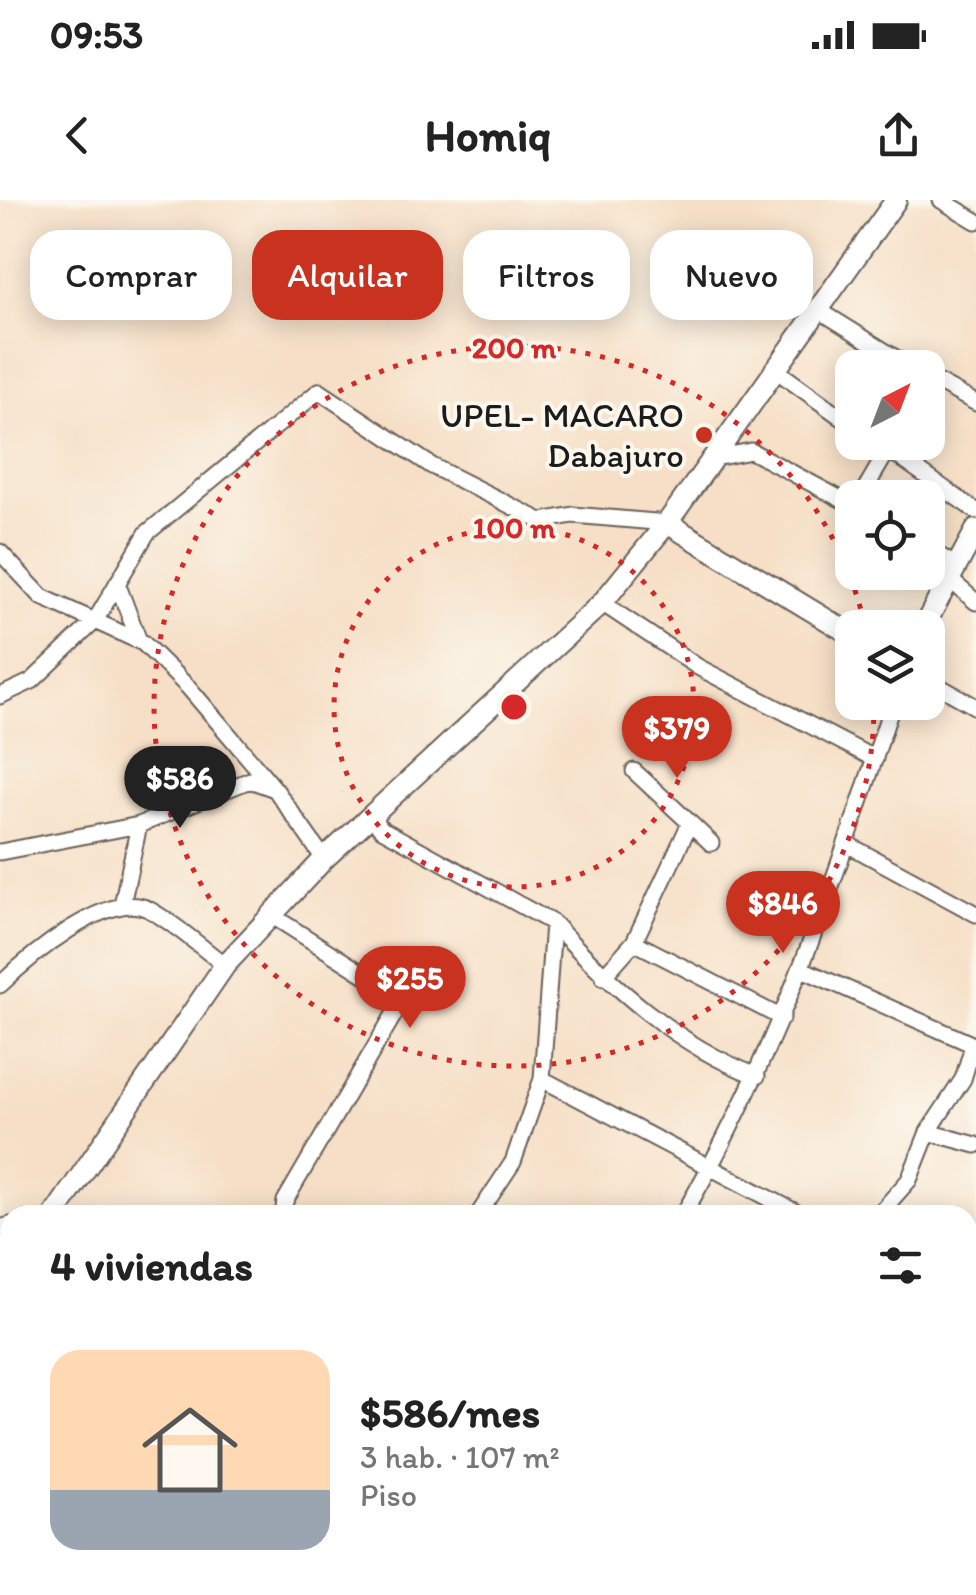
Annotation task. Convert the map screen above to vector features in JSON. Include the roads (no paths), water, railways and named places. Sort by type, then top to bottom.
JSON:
[{"type":"street","points":[[61,1205],[225,965],[324,858],[602,602],[667,523],[896,200]]},
{"type":"street","points":[[940,200],[976,221]]},
{"type":"street","points":[[817,309],[883,350]]},
{"type":"street","points":[[774,368],[835,413]]},
{"type":"street","points":[[945,386],[976,403]]},
{"type":"street","points":[[0,696],[32,680],[95,621],[147,533],[318,391],[432,466],[541,521],[573,515],[667,523],[835,625]]},
{"type":"street","points":[[709,459],[751,451],[835,496]]},
{"type":"street","points":[[903,460],[976,511]]},
{"type":"street","points":[[933,610],[976,530]]},
{"type":"street","points":[[0,552],[42,597],[139,641],[189,688],[275,789],[324,858]]},
{"type":"street","points":[[945,566],[976,602]]},
{"type":"street","points":[[117,583],[139,641]]},
{"type":"street","points":[[602,602],[698,667],[875,759]]},
{"type":"street","points":[[945,690],[976,708]]},
{"type":"street","points":[[689,1205],[757,1076],[782,1018],[848,844],[887,720]]},
{"type":"street","points":[[634,771],[711,843]]},
{"type":"street","points":[[0,852],[138,825],[250,780],[275,789]]},
{"type":"street","points":[[370,816],[410,845],[553,923],[603,977],[717,1061],[757,1076]]},
{"type":"street","points":[[603,977],[634,942],[690,823]]},
{"type":"street","points":[[122,905],[138,825]]},
{"type":"street","points":[[848,844],[976,914]]},
{"type":"street","points":[[0,985],[60,935],[122,905],[146,908],[225,965]]},
{"type":"street","points":[[271,915],[403,999],[284,1205]]},
{"type":"street","points":[[485,1205],[513,1162],[542,1078],[553,923]]},
{"type":"street","points":[[634,942],[782,1018]]},
{"type":"street","points":[[802,969],[975,1046],[963,1079],[928,1132],[909,1180],[887,1205]]},
{"type":"street","points":[[542,1078],[782,1205]]},
{"type":"street","points":[[928,1132],[976,1144]]},
{"type":"place","name":"UPEL- MACARO Dabajuro","points":[[704,435]]}]
